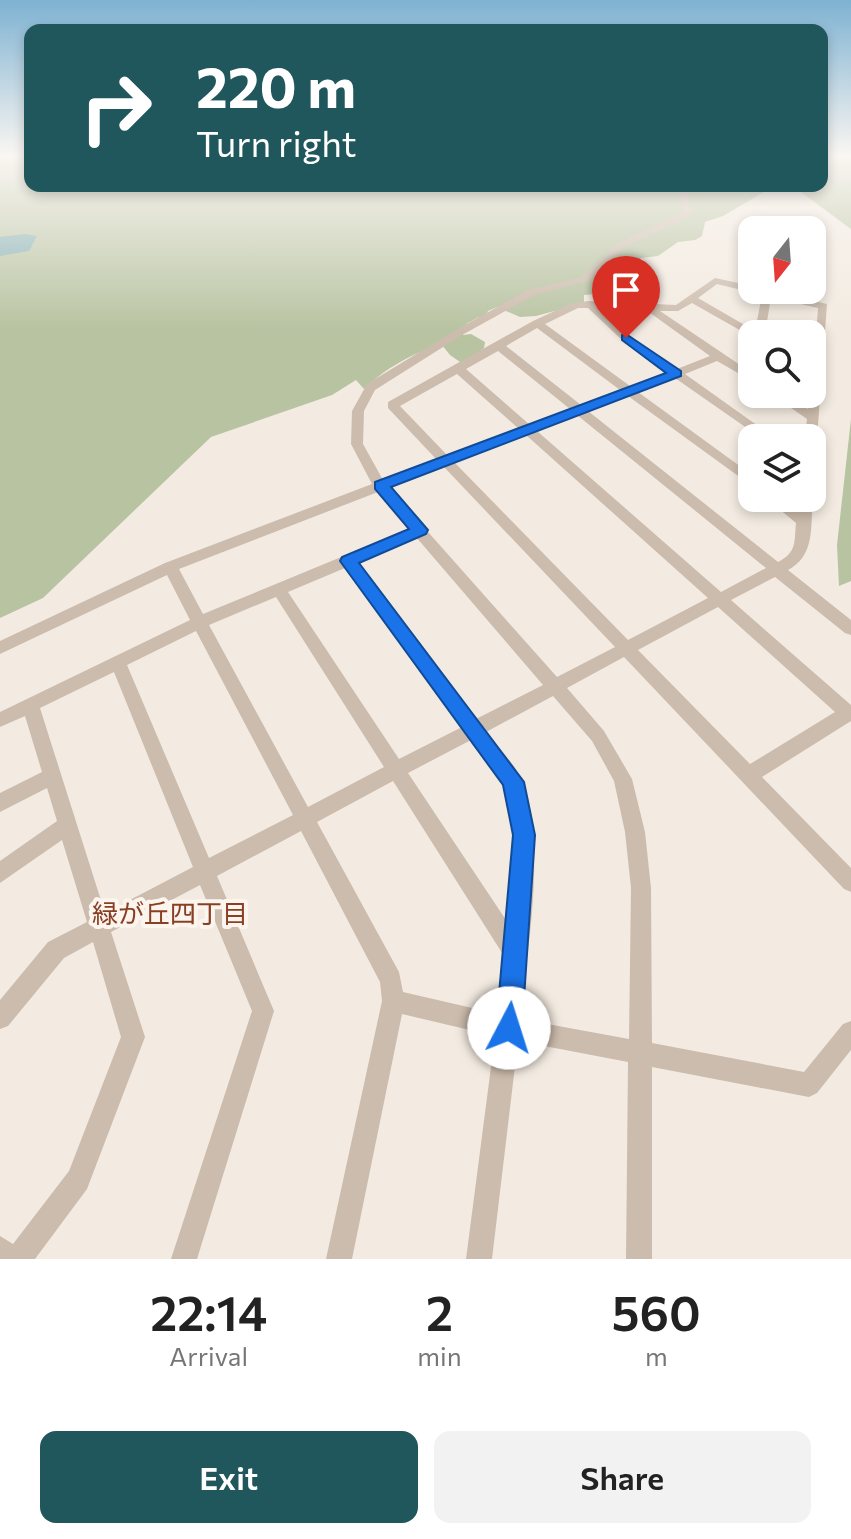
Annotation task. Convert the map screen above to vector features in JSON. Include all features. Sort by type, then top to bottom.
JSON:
[{"type":"street","points":[[639,1259],[641,888],[623,779],[598,736],[557,685],[380,486],[357,444],[355,426],[363,398],[385,377],[532,292],[585,279],[621,245],[676,221],[684,214]]},
{"type":"street","points":[[738,286],[715,281],[678,308],[576,305],[537,323],[392,405],[851,882]]},
{"type":"street","points":[[692,299],[738,325]]},
{"type":"street","points":[[589,304],[626,338],[749,424]]},
{"type":"street","points":[[812,424],[823,306],[814,304]]},
{"type":"street","points":[[647,306],[718,357],[738,367]]},
{"type":"street","points":[[537,323],[738,472]]},
{"type":"street","points":[[499,346],[851,629]]},
{"type":"street","points":[[0,648],[170,567],[718,357]]},
{"type":"street","points":[[458,368],[717,600],[850,713],[747,776]]},
{"type":"street","points":[[798,408],[813,418]]},
{"type":"street","points":[[792,512],[804,521]]},
{"type":"street","points":[[0,1017],[56,950],[624,647],[796,559],[805,512]]},
{"type":"street","points":[[0,720],[201,622],[420,530]]},
{"type":"street","points":[[348,561],[513,782],[521,809],[524,863],[509,1028],[479,1259]]},
{"type":"street","points":[[170,567],[391,980],[393,1001],[339,1259]]},
{"type":"street","points":[[279,590],[515,953]]},
{"type":"street","points":[[118,663],[263,1011],[184,1259]]},
{"type":"street","points":[[18,1259],[78,1180],[133,1037],[31,706]]},
{"type":"street","points":[[0,803],[53,776]]},
{"type":"street","points":[[0,873],[68,824]]},
{"type":"street","points":[[393,1001],[509,1028],[809,1085],[851,1032]]},
{"type":"street","points":[[0,1249],[9,1259]]},
{"type":"green space","points":[[0,214],[727,214],[705,222],[702,236],[695,240],[678,242],[658,256],[641,258],[622,276],[632,288],[624,292],[584,295],[584,303],[536,316],[520,317],[497,307],[488,311],[485,318],[479,317],[466,324],[463,335],[471,334],[485,342],[484,348],[463,364],[442,345],[400,362],[364,389],[356,380],[332,395],[211,437],[43,598],[0,618]]},
{"type":"green space","points":[[830,214],[851,214],[851,229]]},
{"type":"green space","points":[[851,419],[851,581],[839,586],[837,545]]},
{"type":"water","points":[[37,236],[29,251],[0,256],[0,237]]},
{"type":"district","name":"緑が丘四丁目","points":[[170,912]]},
{"type":"route","points":[[509,1028],[524,863],[521,809],[513,782],[348,561],[420,530],[380,486],[676,374],[626,338]]}]
